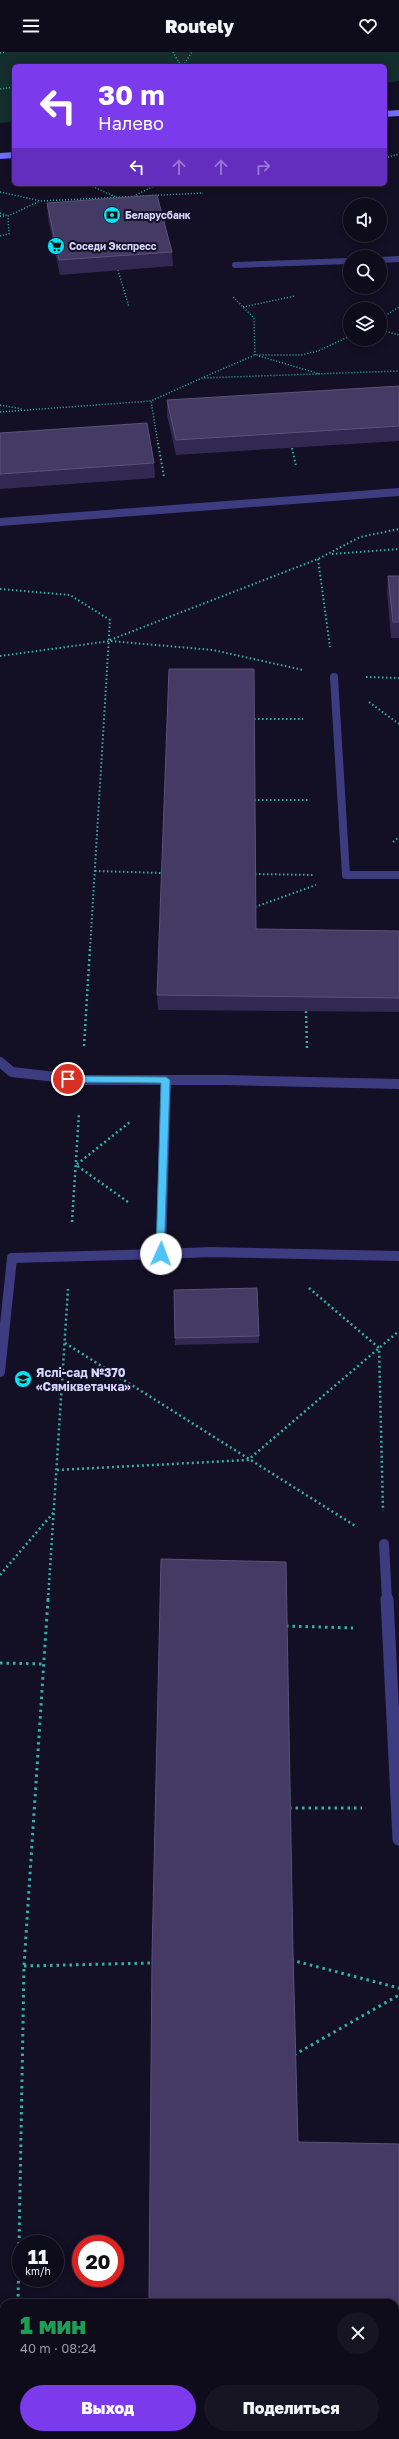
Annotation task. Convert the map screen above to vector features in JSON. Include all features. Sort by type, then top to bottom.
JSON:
[{"type":"main road","points":[[387,114],[399,113]]},
{"type":"main road","points":[[0,156],[12,155]]},
{"type":"lane","points":[[387,260],[399,259]]},
{"type":"lane","points":[[235,265],[343,261]]},
{"type":"lane","points":[[0,522],[399,492]]},
{"type":"lane","points":[[334,677],[346,875],[399,875]]},
{"type":"lane","points":[[0,1062],[12,1072],[82,1080],[399,1084]]},
{"type":"lane","points":[[161,1254],[166,1080]]},
{"type":"lane","points":[[0,1372],[12,1258],[267,1253],[399,1256]]},
{"type":"lane","points":[[384,1544],[399,1839]]},
{"type":"path","points":[[0,53],[6,52]]},
{"type":"path","points":[[173,52],[181,64]]},
{"type":"path","points":[[183,64],[192,52]]},
{"type":"path","points":[[0,89],[12,87]]},
{"type":"path","points":[[387,157],[399,154]]},
{"type":"path","points":[[92,186],[117,197]]},
{"type":"path","points":[[134,196],[154,186]]},
{"type":"path","points":[[0,192],[41,201],[203,193]]},
{"type":"path","points":[[0,214],[8,216],[41,201]]},
{"type":"path","points":[[0,236],[9,234],[8,216]]},
{"type":"path","points":[[118,270],[129,307]]},
{"type":"path","points":[[233,297],[254,318],[255,355]]},
{"type":"path","points":[[387,314],[399,306]]},
{"type":"path","points":[[387,332],[399,335]]},
{"type":"path","points":[[0,412],[151,401],[255,355],[313,353],[343,339]]},
{"type":"path","points":[[255,355],[322,374]]},
{"type":"path","points":[[202,378],[399,371]]},
{"type":"path","points":[[151,401],[170,509]]},
{"type":"path","points":[[0,405],[26,410]]},
{"type":"path","points":[[110,641],[318,560],[360,537],[399,530]]},
{"type":"path","points":[[329,554],[399,549]]},
{"type":"path","points":[[0,656],[110,641],[213,650],[334,677],[318,560]]},
{"type":"path","points":[[0,589],[70,595],[110,620],[110,641],[82,1080],[24,1966],[18,2299]]},
{"type":"path","points":[[254,719],[337,719]]},
{"type":"path","points":[[254,800],[342,800]]},
{"type":"path","points":[[95,871],[163,872]]},
{"type":"path","points":[[255,874],[346,875]]},
{"type":"path","points":[[255,906],[346,875]]},
{"type":"path","points":[[76,1165],[165,1095]]},
{"type":"path","points":[[76,1165],[162,1226]]},
{"type":"path","points":[[267,1253],[379,1348],[384,1544]]},
{"type":"path","points":[[57,1470],[248,1460],[399,1331]]},
{"type":"path","points":[[65,1343],[248,1460],[384,1544]]},
{"type":"path","points":[[0,1575],[54,1511]]},
{"type":"path","points":[[286,1626],[388,1629]]},
{"type":"path","points":[[0,1663],[44,1664]]},
{"type":"path","points":[[289,1808],[397,1808]]},
{"type":"path","points":[[291,1960],[399,1988]]},
{"type":"path","points":[[24,1966],[152,1963]]},
{"type":"path","points":[[294,2056],[399,1994]]},
{"type":"green space","points":[[0,52],[399,52],[399,81],[387,83],[387,64],[12,64],[12,122],[0,123]]},
{"type":"building","points":[[157,195],[172,252],[59,260],[47,203]]},
{"type":"building","points":[[399,386],[399,426],[176,440],[167,400]]},
{"type":"building","points":[[147,423],[154,463],[0,474],[0,433]]},
{"type":"building","points":[[388,576],[399,576],[399,622],[393,622]]},
{"type":"building","points":[[169,669],[254,669],[256,929],[399,931],[399,998],[157,995]]},
{"type":"building","points":[[257,1288],[259,1336],[175,1338],[174,1290]]},
{"type":"building","points":[[161,1559],[286,1562],[298,2142],[399,2144],[399,2299],[149,2299],[152,1956]]},
{"type":"place","name":"Беларусбанк","points":[[112,215]]},
{"type":"place","name":"Соседи Экспресс","points":[[56,246]]},
{"type":"place","name":"Яслі-сад №370 «Сямікветачка»","points":[[23,1379]]},
{"type":"route","points":[[68,1079],[166,1080],[161,1254]]}]
